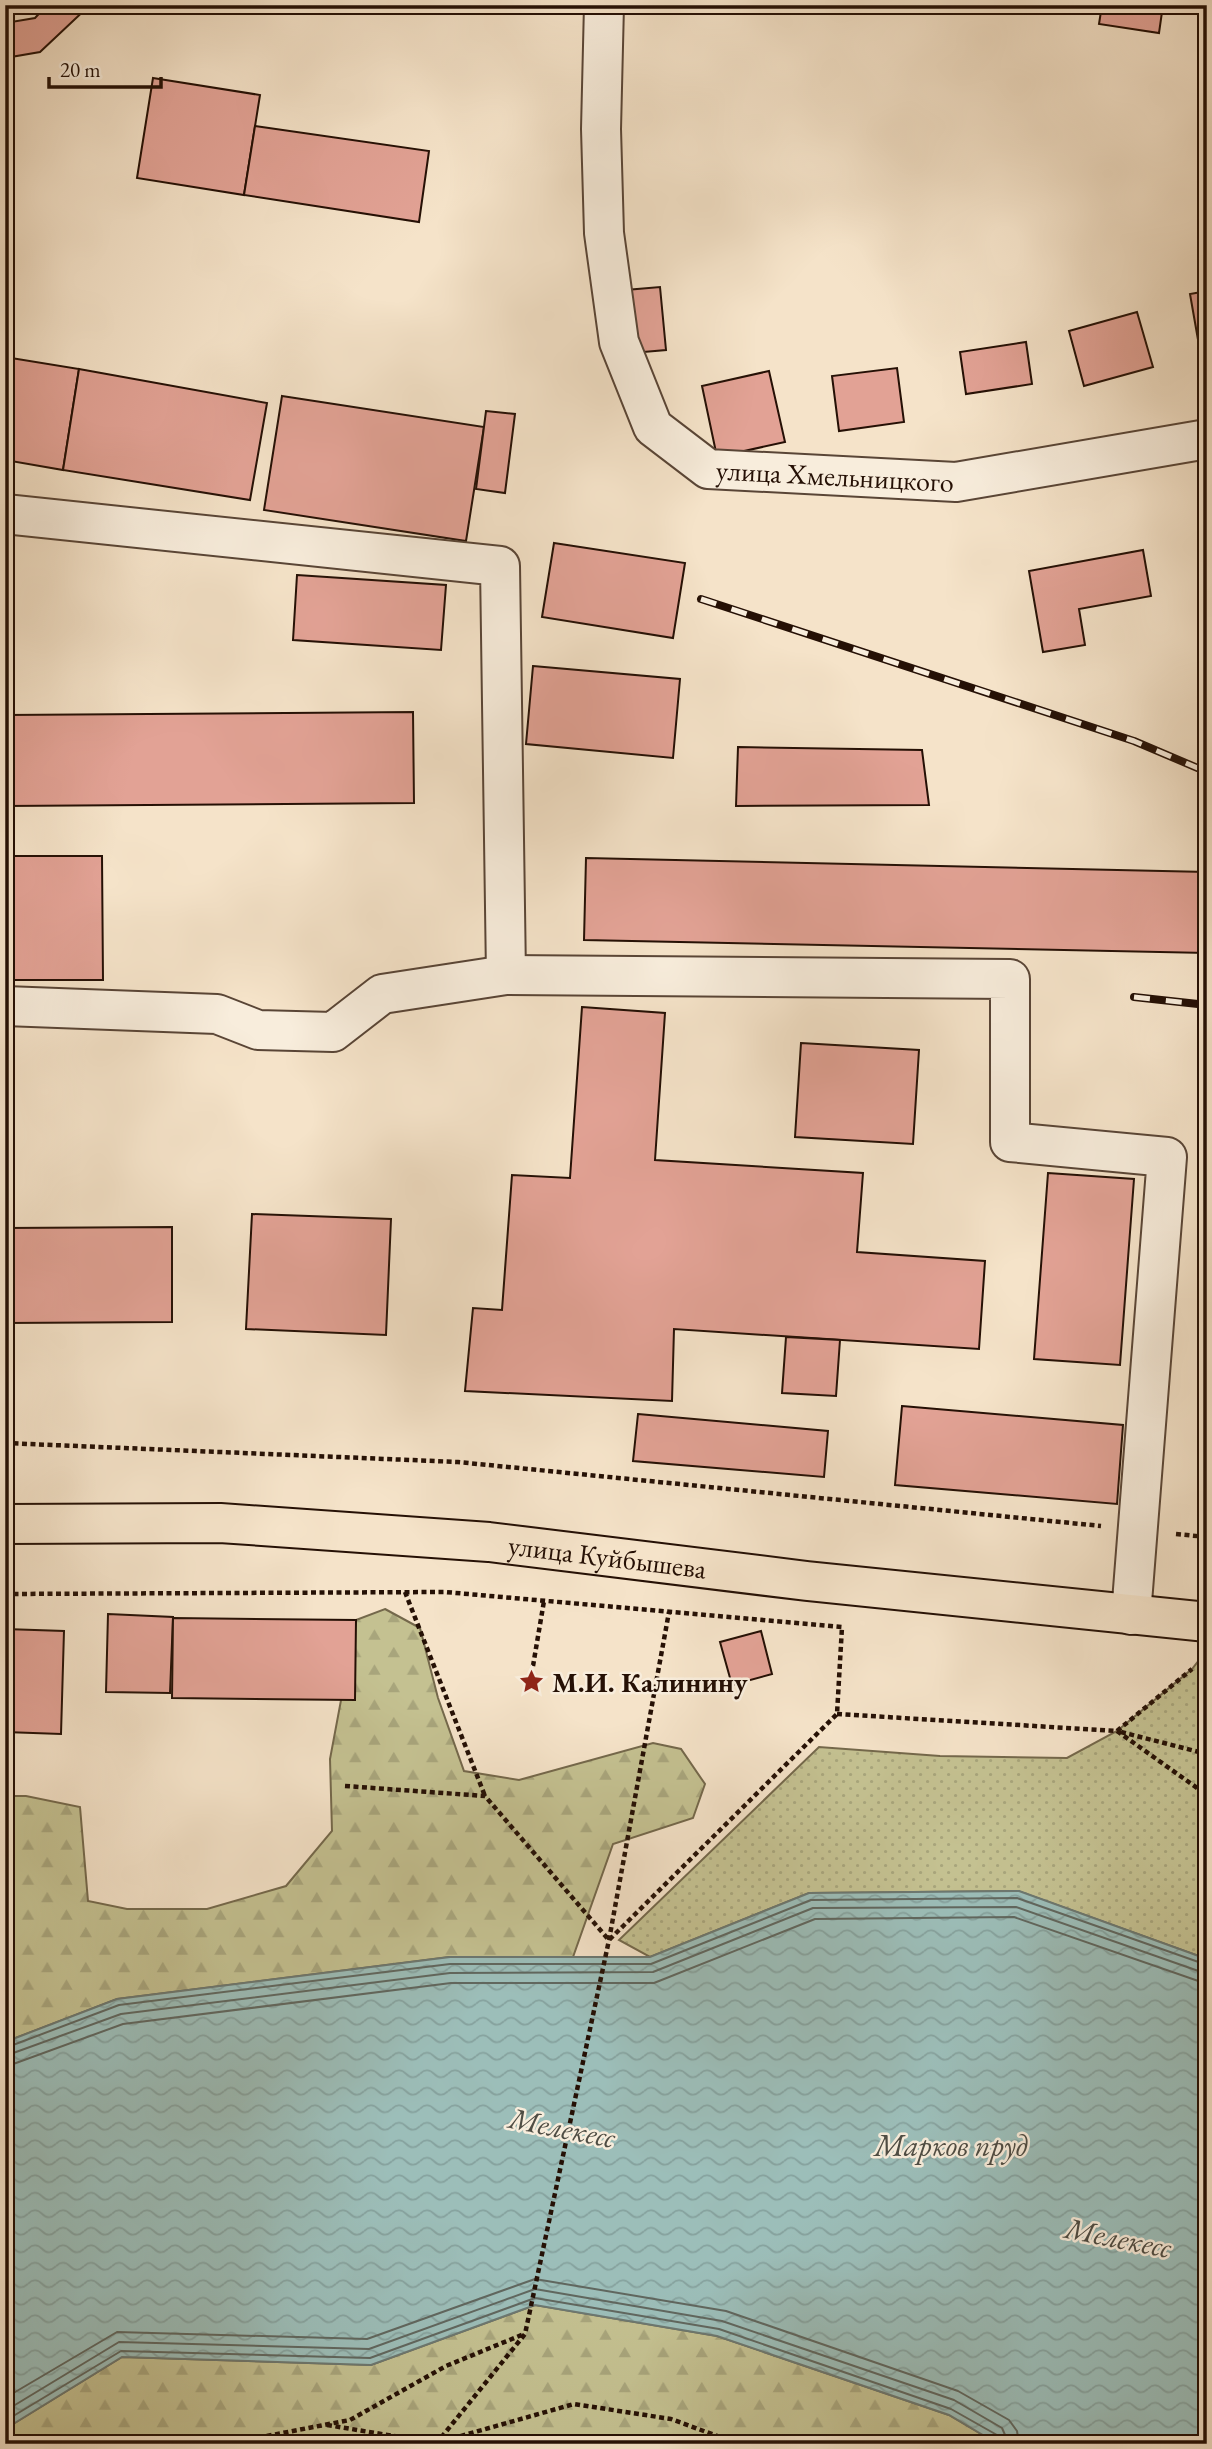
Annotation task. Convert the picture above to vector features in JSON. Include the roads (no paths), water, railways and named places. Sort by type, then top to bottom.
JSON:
[{"type":"main road","name":"улица Куйбышева","points":[[5,1524],[220,1523],[489,1542],[787,1579],[1207,1622]]},
{"type":"street","name":"улица Хмельницкого","points":[[604,5],[601,129],[604,233],[620,342],[653,427],[708,469],[956,482],[1207,439]]},
{"type":"street","points":[[5,514],[500,566],[506,975]]},
{"type":"street","points":[[5,1006],[217,1014],[258,1030],[333,1032],[382,994],[506,975],[1010,979],[1010,1142],[1167,1157],[1131,1615]]},
{"type":"water","name":"Марков пруд","points":[[1019,1891],[1207,1959],[1207,2444],[998,2444],[949,2415],[717,2336],[535,2305],[371,2365],[122,2357],[5,2429],[5,2042],[117,1999],[450,1957],[650,1957],[809,1893]]},
{"type":"railway","points":[[701,599],[1134,741],[1207,772]]},
{"type":"railway","points":[[1134,997],[1207,1005]]},
{"type":"place","name":"М.И. Калинину","points":[[532,1682]]},
{"type":"water label","name":"Мелекесс","points":[[562,2128]]},
{"type":"water label","name":"Мелекесс","points":[[1118,2238]]}]
